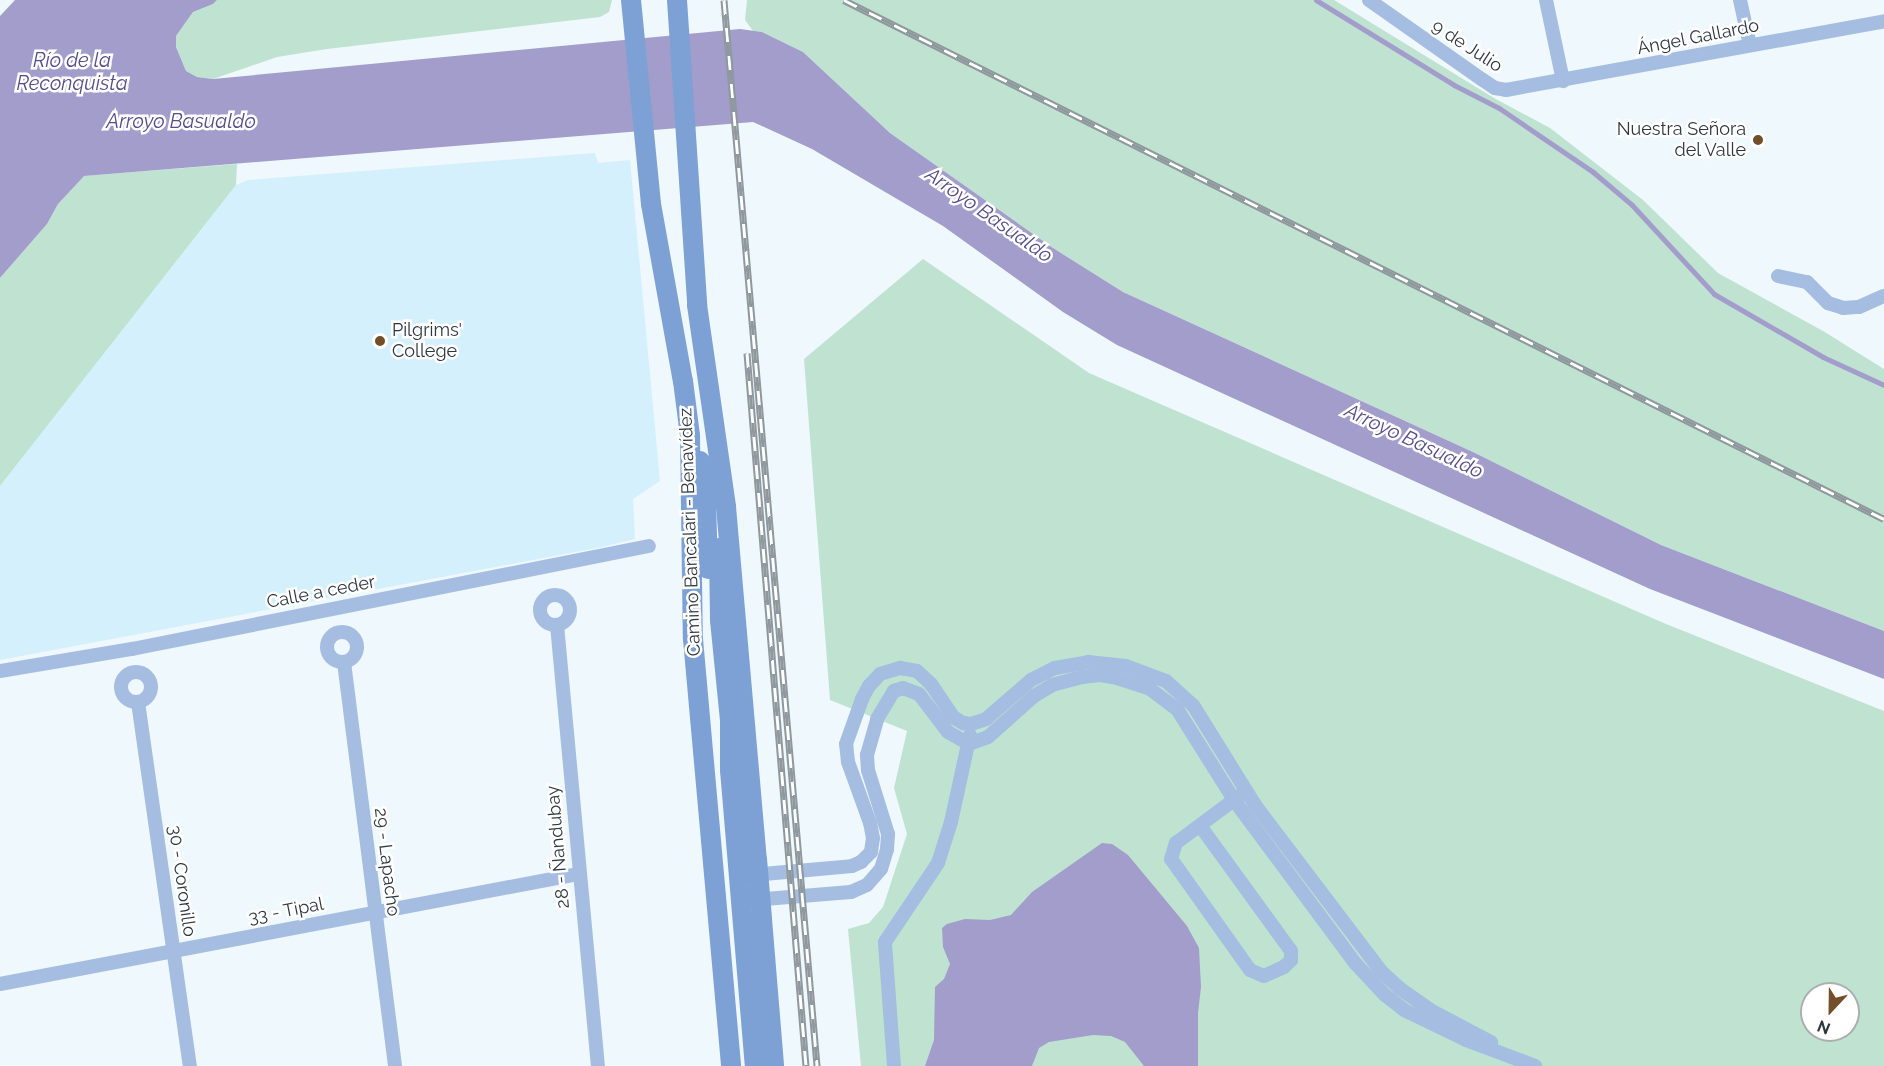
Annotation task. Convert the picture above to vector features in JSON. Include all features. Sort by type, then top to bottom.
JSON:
[{"type":"main road","name":"Camino Bancalari - Benavídez","points":[[631,3],[651,204],[683,381],[690,436],[693,639],[730,1066]]},
{"type":"main road","name":"Camino Bancalari - Benavídez","points":[[677,3],[697,305],[719,455],[734,590],[774,1066]]},
{"type":"main road","points":[[690,436],[704,477],[710,644],[730,770]]},
{"type":"main road","points":[[719,455],[720,620],[730,720],[730,770],[753,1066]]},
{"type":"street","name":"9 de Julio","points":[[1369,0],[1495,88],[1520,89]]},
{"type":"street","points":[[1546,0],[1563,81]]},
{"type":"street","points":[[1740,0],[1750,45]]},
{"type":"street","name":"Ángel Gallardo","points":[[1520,89],[1884,21]]},
{"type":"street","points":[[1778,276],[1807,282],[1828,303],[1843,308],[1859,307],[1884,296]]},
{"type":"street","name":"Calle a ceder","points":[[0,671],[132,649],[649,546]]},
{"type":"street","name":"28 - Ñandubay","points":[[556,625],[598,1066]]},
{"type":"street","name":"29 - Lapacho","points":[[344,662],[395,1066]]},
{"type":"street","points":[[738,876],[852,866],[868,857],[873,846],[870,823],[848,762],[846,744],[851,724],[869,686],[880,675],[900,668],[922,675],[953,717],[963,723],[971,724],[986,719],[1030,680],[1055,668],[1088,662],[1125,666],[1166,681],[1184,695],[1204,721],[1246,791],[1381,971],[1399,988],[1430,1010],[1489,1041],[1509,1056]]},
{"type":"street","points":[[741,901],[851,892],[872,880],[885,860],[888,834],[868,770],[867,756],[872,733],[887,699],[894,691],[903,688],[919,694],[948,732],[969,744],[988,737],[1034,696],[1052,685],[1100,675],[1117,678],[1150,689],[1177,709],[1234,800],[1356,964],[1385,994],[1404,1010],[1438,1027],[1535,1066]]},
{"type":"street","name":"30 - Coronillo","points":[[138,702],[190,1066]]},
{"type":"street","points":[[851,724],[872,733]]},
{"type":"street","points":[[894,1066],[885,942],[938,863],[969,744],[971,724]]},
{"type":"street","points":[[1201,826],[1291,951],[1291,960],[1284,967],[1264,976],[1250,970],[1171,859],[1176,843],[1246,791]]},
{"type":"street","name":"33 - Tipal","points":[[0,984],[578,874]]},
{"type":"shaded area","name":"Pilgrims' College","points":[[595,153],[598,163],[630,160],[660,481],[633,499],[635,539],[0,660],[0,486],[236,185],[248,180]]},
{"type":"green space","points":[[217,0],[612,0],[609,12],[600,17],[327,49],[277,57],[213,79],[197,77],[186,71],[176,47],[176,36],[193,12]]},
{"type":"green space","points":[[747,0],[1334,0],[1494,98],[1550,128],[1643,200],[1718,273],[1823,331],[1884,369],[1884,631],[1661,545],[1473,452],[1123,292],[1053,248],[890,133],[803,52],[762,32],[753,31],[745,20]]},
{"type":"green space","points":[[237,164],[236,185],[0,486],[0,278],[47,224],[58,204],[83,176]]},
{"type":"green space","points":[[923,259],[1089,373],[1666,624],[1884,711],[1884,1066],[861,1066],[848,929],[869,923],[883,907],[907,834],[894,788],[907,731],[830,700],[804,359]]},
{"type":"water","name":"Arroyo Basualdo","points":[[15,0],[217,0],[193,12],[176,36],[176,47],[186,71],[197,77],[213,79],[740,29],[762,32],[803,52],[890,133],[1053,248],[1123,292],[1473,452],[1661,545],[1884,631],[1884,679],[1650,589],[1117,345],[1063,312],[943,226],[812,149],[753,122],[84,176],[58,204],[47,224],[0,278],[0,16]]},
{"type":"water","points":[[1102,843],[1112,844],[1128,855],[1187,926],[1199,948],[1201,987],[1198,1013],[1198,1066],[1144,1066],[1125,1042],[1111,1036],[1093,1035],[1049,1042],[1039,1048],[1032,1066],[925,1066],[934,1040],[935,987],[944,979],[950,964],[943,947],[942,928],[947,924],[965,919],[990,920],[1011,915],[1032,892]]},
{"type":"waterway","points":[[1316,0],[1454,85],[1499,108],[1593,172],[1632,205],[1714,294],[1823,357],[1884,385]]},
{"type":"railway","points":[[724,0],[817,1066]]},
{"type":"railway","points":[[844,0],[1884,519]]},
{"type":"railway","points":[[747,353],[806,1066]]},
{"type":"place","name":"Nuestra Señora del Valle","points":[[1758,140]]},
{"type":"place","name":"Pilgrims' College","points":[[380,341]]},
{"type":"water label","name":"Río de la Reconquista","points":[[72,72]]}]
